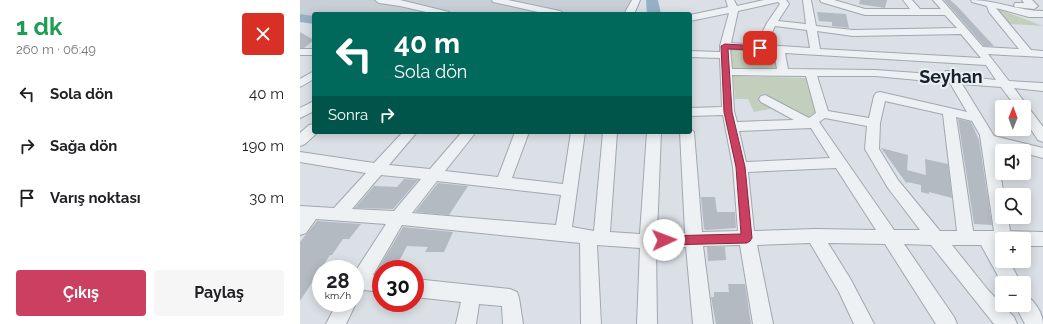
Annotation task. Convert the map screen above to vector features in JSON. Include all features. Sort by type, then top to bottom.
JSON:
[{"type":"street","points":[[379,0],[403,2],[439,12]]},
{"type":"street","points":[[496,0],[523,2],[554,12]]},
{"type":"street","points":[[630,12],[636,0]]},
{"type":"street","points":[[683,11],[733,3],[777,0]]},
{"type":"street","points":[[760,48],[772,23],[785,4],[781,0]]},
{"type":"street","points":[[808,0],[815,50]]},
{"type":"street","points":[[824,0],[850,9],[866,12],[948,12]]},
{"type":"street","points":[[866,12],[872,0]]},
{"type":"street","points":[[907,0],[917,12]]},
{"type":"street","points":[[937,0],[980,50],[1017,100]]},
{"type":"street","points":[[974,0],[1019,6],[1034,6],[1026,0]]},
{"type":"street","points":[[989,1],[1043,18]]},
{"type":"street","points":[[989,1],[1043,24]]},
{"type":"street","points":[[989,1],[992,10],[1028,53]]},
{"type":"street","points":[[510,11],[523,2]]},
{"type":"street","points":[[692,17],[733,3]]},
{"type":"street","points":[[733,3],[725,51],[728,112],[740,167],[747,238],[763,324]]},
{"type":"street","points":[[850,9],[853,33]]},
{"type":"street","points":[[1029,14],[1043,14]]},
{"type":"street","points":[[772,23],[853,33],[963,31]]},
{"type":"street","points":[[692,54],[760,48],[815,50],[988,62]]},
{"type":"street","points":[[780,49],[783,73]]},
{"type":"street","points":[[980,50],[1043,54]]},
{"type":"street","points":[[301,53],[312,52]]},
{"type":"street","points":[[300,228],[306,212],[398,218],[563,233],[595,238],[648,241],[816,236],[995,238],[987,135],[942,59]]},
{"type":"street","points":[[300,72],[312,73]]},
{"type":"street","points":[[725,72],[811,74],[875,73],[1043,87]]},
{"type":"street","points":[[811,74],[816,120],[841,163],[947,324]]},
{"type":"street","points":[[300,84],[312,75]]},
{"type":"street","points":[[977,118],[880,96],[874,123],[872,149],[893,184],[982,296],[1007,324]]},
{"type":"street","points":[[765,99],[816,120]]},
{"type":"street","points":[[300,114],[312,106]]},
{"type":"street","points":[[692,112],[728,112]]},
{"type":"street","points":[[949,112],[966,238]]},
{"type":"street","points":[[732,127],[816,120],[874,123]]},
{"type":"street","points":[[1031,120],[1043,137]]},
{"type":"street","points":[[300,141],[312,130]]},
{"type":"street","points":[[338,214],[408,134]]},
{"type":"street","points":[[364,274],[398,218],[467,134]]},
{"type":"street","points":[[503,183],[521,134]]},
{"type":"street","points":[[563,233],[578,134]]},
{"type":"street","points":[[591,324],[595,238],[610,134]]},
{"type":"street","points":[[647,324],[648,241],[654,134]]},
{"type":"street","points":[[687,134],[694,239],[703,324]]},
{"type":"street","points":[[988,139],[1043,153]]},
{"type":"street","points":[[300,157],[377,170],[569,190]]},
{"type":"street","points":[[740,167],[841,163]]},
{"type":"street","points":[[816,236],[845,286],[864,324]]},
{"type":"street","points":[[1031,239],[1043,239]]},
{"type":"street","points":[[424,289],[510,298],[513,324]]},
{"type":"street","points":[[466,324],[472,294]]},
{"type":"street","points":[[336,324],[342,312]]},
{"type":"street","points":[[1030,312],[1038,322]]},
{"type":"shaded area","points":[[300,0],[640,0],[634,12],[312,12],[312,17],[300,15]]},
{"type":"green space","points":[[998,9],[1043,26],[1010,24],[996,11]]},
{"type":"green space","points":[[725,46],[779,49],[783,73],[725,72]]},
{"type":"green space","points":[[733,76],[806,78],[819,116],[811,124],[779,107],[754,112],[748,99],[735,99]]},
{"type":"building","points":[[860,0],[887,0],[885,8],[859,4]]},
{"type":"building","points":[[944,0],[950,0],[957,6],[994,46],[984,46]]},
{"type":"building","points":[[817,12],[846,14],[849,28],[832,26],[832,22],[819,21]]},
{"type":"building","points":[[300,32],[312,39],[312,42],[304,48],[300,48]]},
{"type":"building","points":[[958,119],[971,122],[979,140],[992,225],[974,224]]},
{"type":"building","points":[[881,148],[908,155],[907,170],[926,175],[925,159],[948,164],[952,198],[929,192],[929,194],[921,192],[921,185],[907,182],[907,184]]},
{"type":"building","points":[[404,179],[418,180],[393,209],[355,208],[374,186],[397,187]]},
{"type":"building","points":[[438,183],[468,186],[449,215],[415,212]]},
{"type":"building","points":[[701,197],[715,197],[717,212],[735,212],[736,228],[704,229]]},
{"type":"building","points":[[317,221],[361,224],[349,239],[343,239],[327,260],[312,260],[312,283],[300,301],[300,242]]},
{"type":"building","points":[[403,227],[453,232],[444,252],[425,252],[428,247],[407,246],[400,260],[383,260]]},
{"type":"building","points":[[707,247],[725,247],[726,260],[708,261]]},
{"type":"building","points":[[728,284],[745,284],[751,324],[716,324],[711,297],[714,297],[714,292],[729,292]]},
{"type":"waterway","points":[[652,0],[654,12]]},
{"type":"waterway","points":[[300,18],[312,20]]},
{"type":"district","name":"Seyhan","points":[[951,77]]},
{"type":"route","points":[[664,240],[747,238],[740,167],[728,112],[725,46],[760,48]]}]
